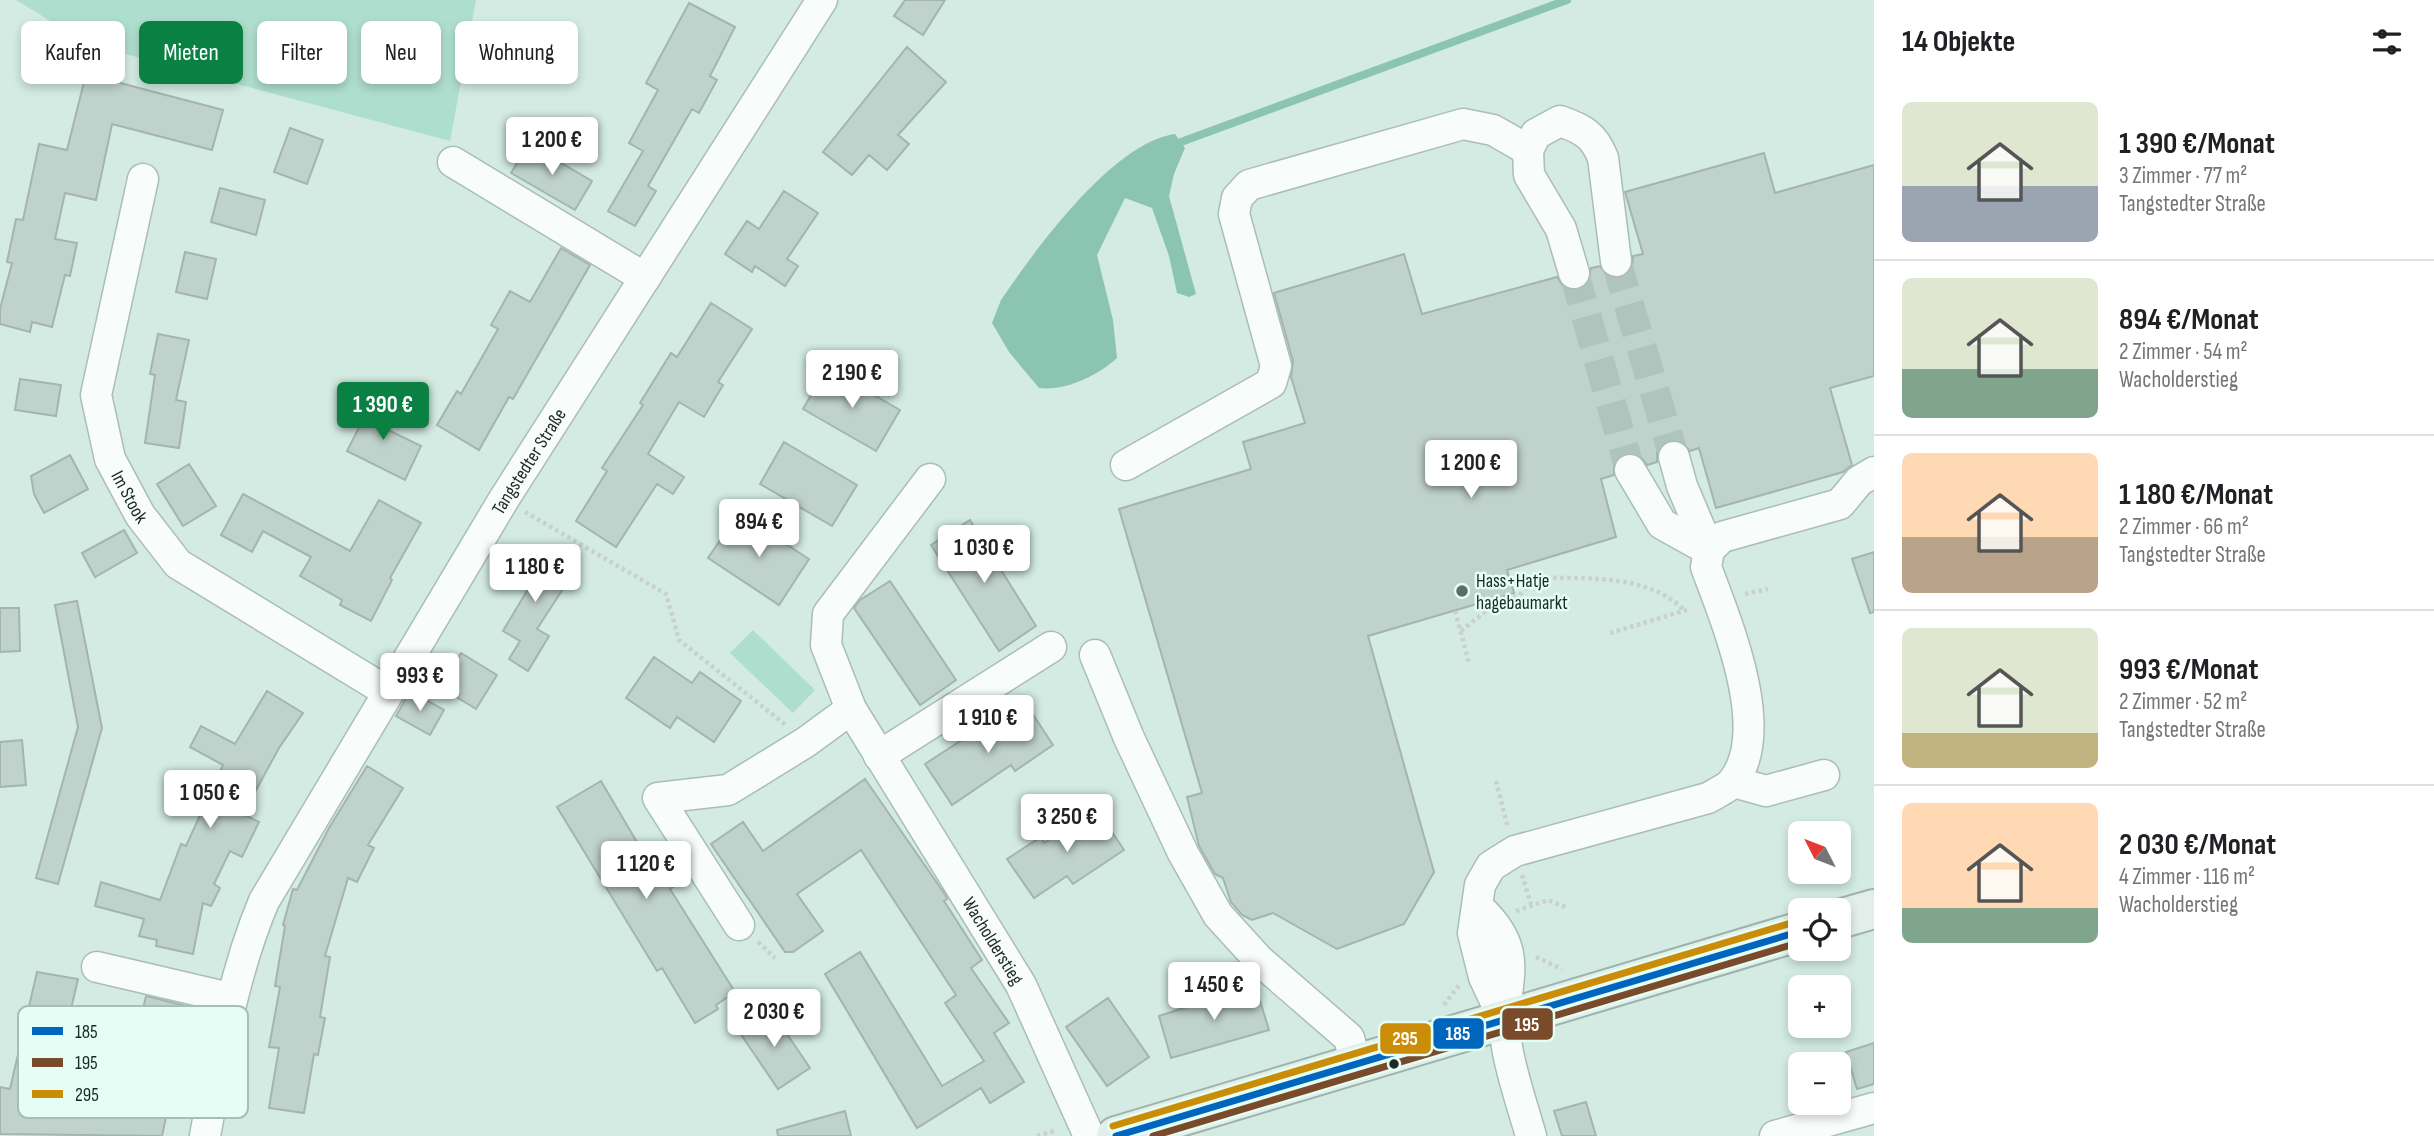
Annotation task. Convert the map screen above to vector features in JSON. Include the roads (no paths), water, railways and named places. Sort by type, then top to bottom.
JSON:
[{"type":"main road","points":[[1851,916],[1874,909]]},
{"type":"main road","points":[[1116,1136],[1788,935]]},
{"type":"street","name":"Tangstedter Straße","points":[[229,1006],[243,949],[264,901],[504,499],[822,0]]},
{"type":"street","points":[[1574,273],[1561,229],[1529,175],[1528,150],[1536,134],[1560,121],[1585,130],[1598,144],[1607,183],[1616,261]]},
{"type":"street","points":[[1126,465],[1271,383],[1276,366],[1234,214],[1237,198],[1249,185],[1463,124],[1493,130],[1528,150]]},
{"type":"street","points":[[453,162],[645,278]]},
{"type":"street","name":"Im Stook","points":[[143,179],[96,395],[110,459],[140,515],[178,564],[388,692]]},
{"type":"street","points":[[1531,1136],[1507,1048],[1504,1020],[1483,977],[1473,933],[1479,908],[1480,885],[1491,866],[1515,851],[1708,798],[1734,782],[1748,752],[1750,725],[1740,674],[1706,567],[1709,550],[1682,486],[1674,457]]},
{"type":"street","points":[[1629,470],[1662,524],[1709,550]]},
{"type":"street","points":[[1709,550],[1722,537],[1840,504],[1859,481],[1874,472]]},
{"type":"street","name":"Wacholderstieg","points":[[930,479],[828,614],[826,645],[851,709],[1021,985],[1089,1136]]},
{"type":"street","points":[[879,756],[1051,647]]},
{"type":"street","points":[[1096,655],[1139,761],[1183,853],[1218,915],[1258,960],[1349,1038],[1367,1061]]},
{"type":"street","points":[[739,925],[658,798],[728,790],[806,742],[851,709]]},
{"type":"street","points":[[1734,782],[1766,790],[1824,775]]},
{"type":"street","points":[[97,967],[230,998]]},
{"type":"street","points":[[1774,1136],[1874,1108]]},
{"type":"street","name":"Tangstedter Straße","points":[[205,1136],[208,1118]]},
{"type":"waterway","points":[[1181,142],[1567,0]]},
{"type":"tunnel","points":[[1616,261],[1674,457]]},
{"type":"tunnel","points":[[1574,273],[1630,470]]},
{"type":"place","name":"Hass+Hatje hagebaumarkt","points":[[1462,591]]}]
